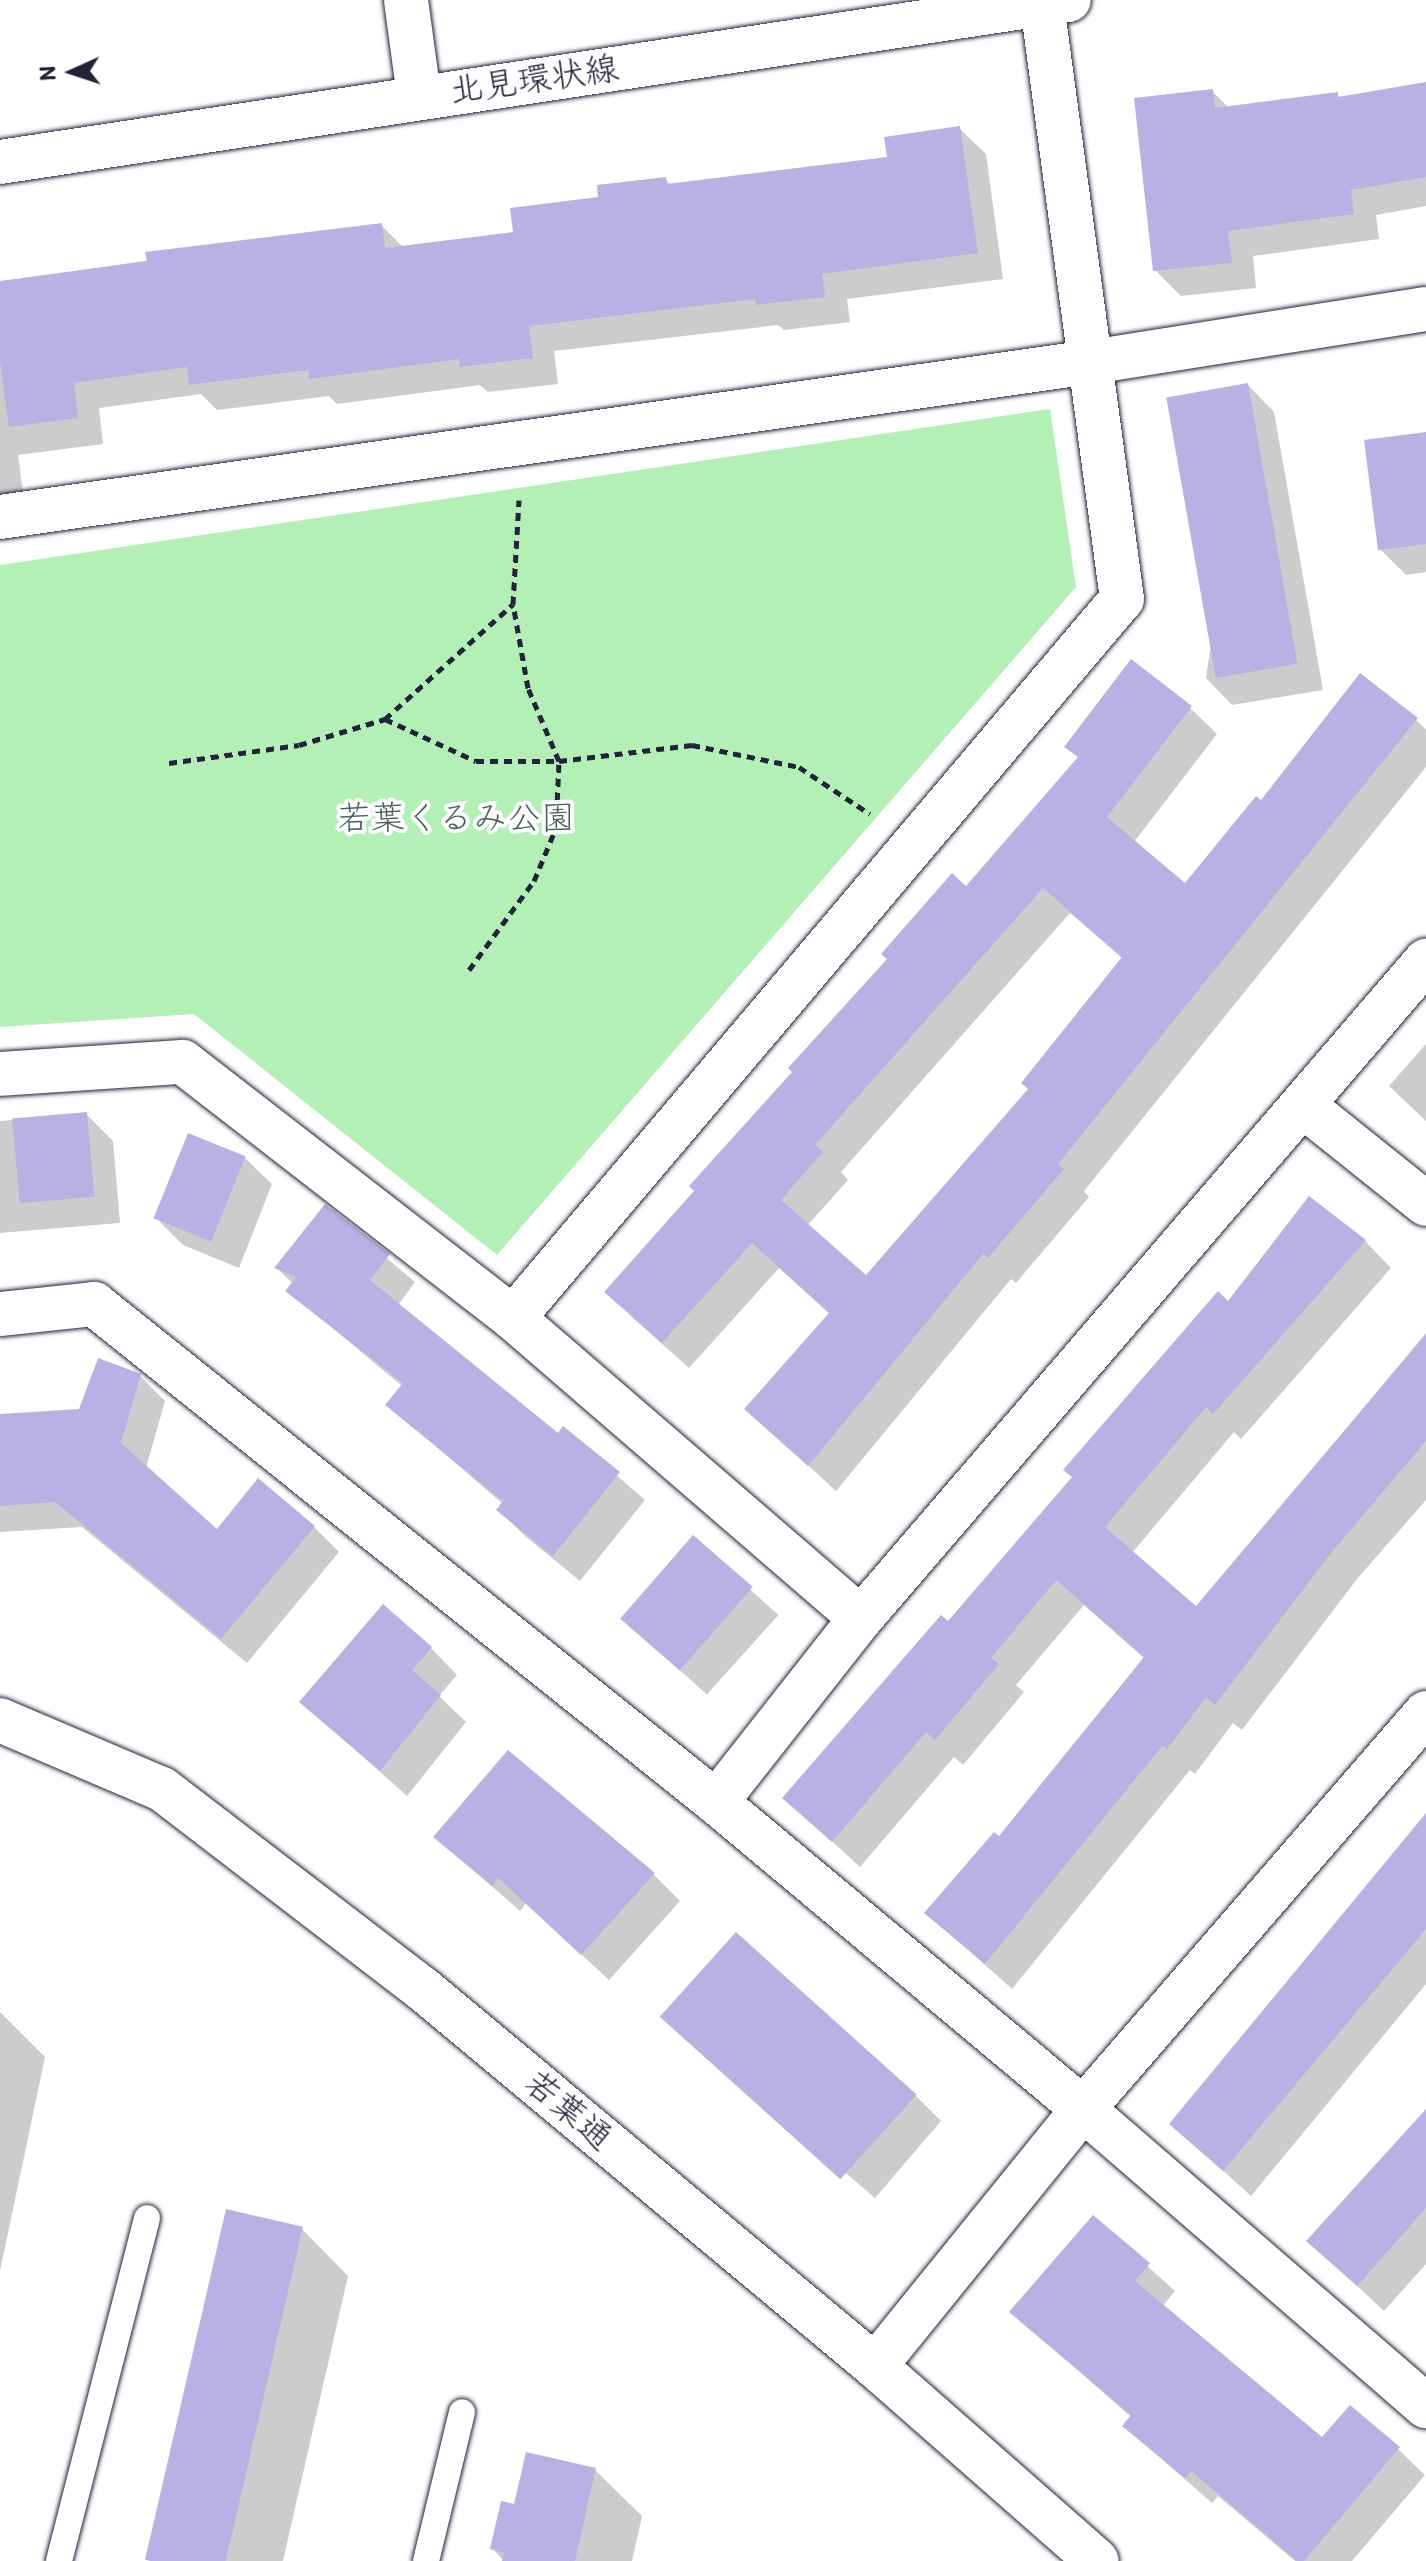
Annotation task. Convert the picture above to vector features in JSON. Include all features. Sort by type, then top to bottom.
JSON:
[{"type":"street","points":[[406,0],[419,96]]},
{"type":"street","points":[[513,1318],[1122,599],[1091,362],[1056,2]]},
{"type":"street","name":"北見環状線","points":[[0,162],[419,96],[1056,2]]},
{"type":"street","points":[[0,517],[1091,362],[1426,309]]},
{"type":"street","points":[[716,1802],[861,1618],[1305,1107],[1426,961]]},
{"type":"street","points":[[0,1074],[183,1062],[513,1318],[861,1618]]},
{"type":"street","points":[[1305,1107],[1426,1204]]},
{"type":"street","points":[[0,1314],[94,1304],[716,1802],[1083,2109],[1426,2406]]},
{"type":"street","points":[[875,2366],[1083,2109],[1426,1713]]},
{"type":"street","name":"若葉通","points":[[0,1720],[162,1789],[424,1990],[875,2366],[1097,2561]]},
{"type":"lane","points":[[59,2561],[147,2218]]},
{"type":"lane","points":[[426,2561],[462,2412]]},
{"type":"path","points":[[469,970],[534,881],[556,828],[559,761],[528,688],[513,604],[523,442]]},
{"type":"path","points":[[169,763],[299,745],[385,719],[513,604]]},
{"type":"path","points":[[385,719],[476,761],[559,761],[692,745],[799,767],[913,846]]},
{"type":"green space","name":"若葉くるみ公園","points":[[1050,409],[1076,587],[497,1255],[194,1014],[0,1027],[0,565]]},
{"type":"building","points":[[1426,82],[1426,177],[1351,190],[1354,214],[1228,231],[1232,263],[1153,271],[1134,98],[1213,89],[1215,108],[1338,92],[1338,97]]},
{"type":"building","points":[[960,126],[978,253],[822,274],[825,297],[756,305],[755,299],[529,326],[533,358],[460,367],[459,359],[309,379],[308,370],[189,385],[187,367],[74,383],[78,418],[9,427],[0,361],[0,281],[147,261],[145,252],[382,223],[385,248],[513,232],[510,208],[598,197],[597,185],[666,177],[667,184],[887,157],[884,137]]},
{"type":"building","points":[[1248,383],[1297,664],[1216,678],[1166,397]]},
{"type":"building","points":[[1426,432],[1426,544],[1378,550],[1364,440]]},
{"type":"building","points":[[1131,659],[1192,706],[1107,817],[1185,883],[1256,796],[1261,800],[1360,673],[1418,718],[1058,1164],[1064,1169],[988,1258],[983,1254],[808,1466],[744,1409],[829,1313],[752,1243],[662,1343],[604,1292],[694,1191],[689,1186],[792,1072],[788,1068],[887,959],[881,954],[952,873],[966,886],[1078,757],[1064,747]],"holes":[[[1043,888],[1122,957],[1021,1083],[1028,1089],[866,1275],[781,1200],[823,1152],[815,1145]]]},
{"type":"building","points":[[87,1112],[94,1197],[20,1203],[12,1119]]},
{"type":"building","points":[[188,1133],[245,1156],[211,1242],[154,1218]]},
{"type":"building","points":[[1309,1196],[1366,1240],[1213,1414],[1206,1407],[1105,1527],[1196,1606],[1426,1334],[1426,1441],[1331,1553],[1215,1705],[1206,1698],[1167,1749],[1163,1745],[985,1964],[924,1913],[994,1832],[999,1836],[1144,1657],[1056,1580],[991,1658],[999,1664],[935,1740],[926,1732],[832,1842],[782,1798],[941,1615],[948,1621],[1072,1477],[1063,1470],[1218,1291],[1228,1301]]},
{"type":"building","points":[[325,1204],[390,1254],[370,1280],[558,1433],[563,1426],[620,1472],[553,1556],[496,1510],[503,1501],[385,1405],[403,1383],[285,1291],[296,1277],[274,1268]]},
{"type":"building","points":[[98,1358],[141,1374],[121,1443],[217,1529],[258,1478],[315,1526],[221,1639],[55,1502],[0,1506],[0,1414],[79,1409]]},
{"type":"building","points":[[693,1535],[753,1587],[680,1671],[620,1619]]},
{"type":"building","points":[[383,1604],[432,1647],[412,1670],[441,1695],[380,1771],[299,1702]]},
{"type":"building","points":[[508,1750],[655,1873],[581,1955],[498,1878],[492,1886],[433,1837]]},
{"type":"building","points":[[1426,1813],[1426,1929],[1223,2171],[1169,2124]]},
{"type":"building","points":[[736,1932],[917,2095],[840,2179],[660,2017]]},
{"type":"building","points":[[1426,2109],[1426,2208],[1357,2286],[1306,2241]]},
{"type":"building","points":[[226,2209],[303,2227],[226,2561],[145,2560]]},
{"type":"building","points":[[1093,2215],[1150,2263],[1135,2281],[1322,2437],[1350,2405],[1400,2447],[1304,2561],[1297,2561],[1191,2471],[1185,2478],[1122,2426],[1131,2415],[1009,2312]]},
{"type":"building","points":[[526,2452],[596,2468],[575,2561],[502,2561],[504,2553],[490,2549],[501,2501],[514,2504]]}]
